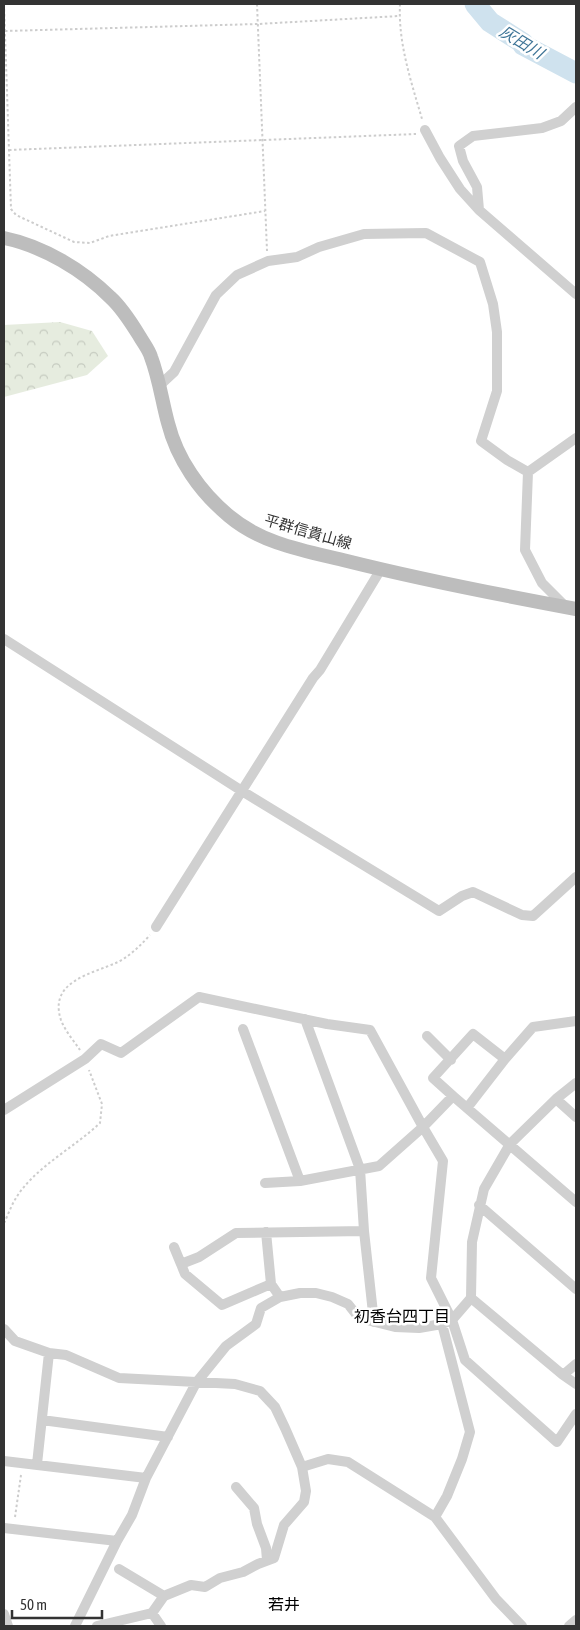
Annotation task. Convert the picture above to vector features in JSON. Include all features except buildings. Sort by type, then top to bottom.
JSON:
[{"type":"main road","name":"平群信貴山線","points":[[4,238],[38,249],[66,264],[112,298],[133,325],[151,355],[160,385],[168,424],[183,463],[204,491],[229,516],[256,534],[289,546],[381,569],[572,608]]},
{"type":"street","points":[[479,210],[477,187],[463,161],[459,146],[473,136],[542,128],[562,120],[576,107]]},
{"type":"street","points":[[425,130],[460,189],[479,210],[576,294]]},
{"type":"street","points":[[160,385],[174,372],[216,295],[237,275],[268,261],[297,256],[319,247],[364,234],[426,233],[480,262],[492,304],[497,332],[497,391],[481,441],[528,472]]},
{"type":"street","points":[[528,472],[576,438]]},
{"type":"street","points":[[528,472],[525,550],[542,583],[572,608]]},
{"type":"street","points":[[156,927],[313,678],[320,670],[381,569]]},
{"type":"street","points":[[4,638],[242,791],[438,911],[462,896],[473,892],[522,915],[534,916],[576,877]]},
{"type":"street","points":[[4,1110],[85,1059],[101,1044],[121,1053],[199,997],[305,1019],[370,1030],[443,1161],[431,1278],[447,1322],[465,1360],[557,1442],[576,1414]]},
{"type":"street","points":[[305,1019],[360,1170],[364,1231],[374,1322]]},
{"type":"street","points":[[467,1108],[533,1027],[576,1021]]},
{"type":"street","points":[[243,1029],[300,1181]]},
{"type":"street","points":[[505,1059],[473,1034],[433,1078],[576,1202]]},
{"type":"street","points":[[427,1036],[451,1060]]},
{"type":"street","points":[[75,1626],[116,1541],[132,1515],[146,1478],[196,1382],[226,1346],[256,1324],[261,1308],[280,1297],[300,1293],[316,1293],[348,1304],[359,1318],[394,1328],[419,1328],[447,1322],[471,1298],[472,1242],[484,1189],[510,1144],[556,1099],[576,1083]]},
{"type":"street","points":[[265,1183],[300,1181],[379,1166],[423,1127],[453,1096]]},
{"type":"street","points":[[556,1099],[576,1117]]},
{"type":"street","points":[[480,1205],[576,1289]]},
{"type":"street","points":[[180,1264],[199,1257],[236,1233],[364,1231]]},
{"type":"street","points":[[266,1232],[271,1284],[280,1297]]},
{"type":"street","points":[[174,1247],[185,1274],[222,1305],[271,1284]]},
{"type":"street","points":[[471,1298],[576,1384]]},
{"type":"street","points":[[435,1517],[462,1458],[470,1432],[447,1322]]},
{"type":"street","points":[[4,1329],[15,1341],[49,1353],[66,1355],[119,1378],[235,1384],[260,1391],[275,1408],[302,1467],[306,1491],[304,1502],[284,1525],[274,1558],[204,1586],[191,1585],[164,1596],[152,1612],[97,1626]]},
{"type":"street","points":[[38,1464],[49,1353]]},
{"type":"street","points":[[563,1375],[576,1364]]},
{"type":"street","points":[[42,1420],[168,1437]]},
{"type":"street","points":[[302,1467],[328,1459],[348,1462],[435,1517],[496,1600],[522,1626]]},
{"type":"street","points":[[4,1460],[146,1478]]},
{"type":"street","points":[[236,1486],[254,1508],[256,1524],[266,1548],[267,1560]]},
{"type":"street","points":[[9,1528],[116,1541]]},
{"type":"street","points":[[119,1569],[164,1596]]},
{"type":"street","points":[[152,1612],[161,1626]]},
{"type":"street","points":[[4,1614],[8,1626]]},
{"type":"street","points":[[569,1626],[576,1620]]},
{"type":"path","points":[[4,4],[11,209],[16,216],[74,242],[90,243],[109,236],[265,211]]},
{"type":"path","points":[[257,4],[268,261]]},
{"type":"path","points":[[9,150],[414,135],[425,130],[405,60],[399,16],[400,4]]},
{"type":"path","points":[[5,31],[258,24],[399,16]]},
{"type":"path","points":[[4,1223],[16,1197],[27,1184],[52,1160],[86,1136],[100,1123],[102,1104],[85,1059],[61,1021],[59,1002],[67,985],[136,951],[156,927]]},
{"type":"path","points":[[9,1528],[23,1463]]},
{"type":"green space","points":[[60,322],[92,331],[108,356],[87,375],[4,397],[4,325]]},
{"type":"waterway","name":"灰田川","points":[[475,4],[490,22],[523,43],[523,45],[576,73]]},
{"type":"district","name":"初香台四丁目","points":[[402,1316]]},
{"type":"district","name":"若井","points":[[284,1604]]}]
